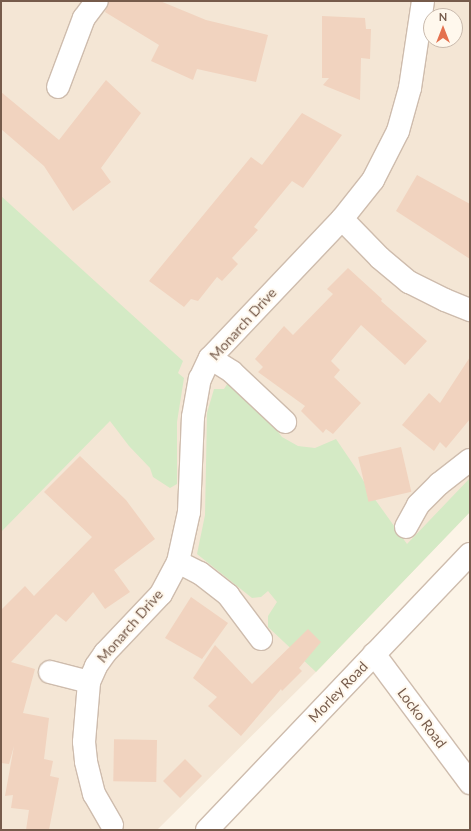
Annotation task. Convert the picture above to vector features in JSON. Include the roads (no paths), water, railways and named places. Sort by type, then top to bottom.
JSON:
[{"type":"street","points":[[58,87],[84,18],[97,1]]},
{"type":"street","name":"Monarch Drive","points":[[112,825],[94,794],[86,761],[84,742],[89,682],[96,666],[105,653],[161,594],[178,562],[189,512],[193,417],[200,379],[210,358],[342,219],[373,180],[398,131],[410,88],[423,1]]},
{"type":"street","points":[[342,219],[380,258],[409,282],[445,300],[470,310]]},
{"type":"street","points":[[210,358],[232,372],[285,422]]},
{"type":"street","points":[[406,527],[418,504],[439,484],[470,460]]},
{"type":"street","name":"Morley Road","points":[[207,830],[470,554]]},
{"type":"street","points":[[178,562],[200,573],[228,594],[261,639]]},
{"type":"street","name":"Locko Road","points":[[374,654],[470,783]]},
{"type":"street","points":[[50,672],[89,682]]}]
